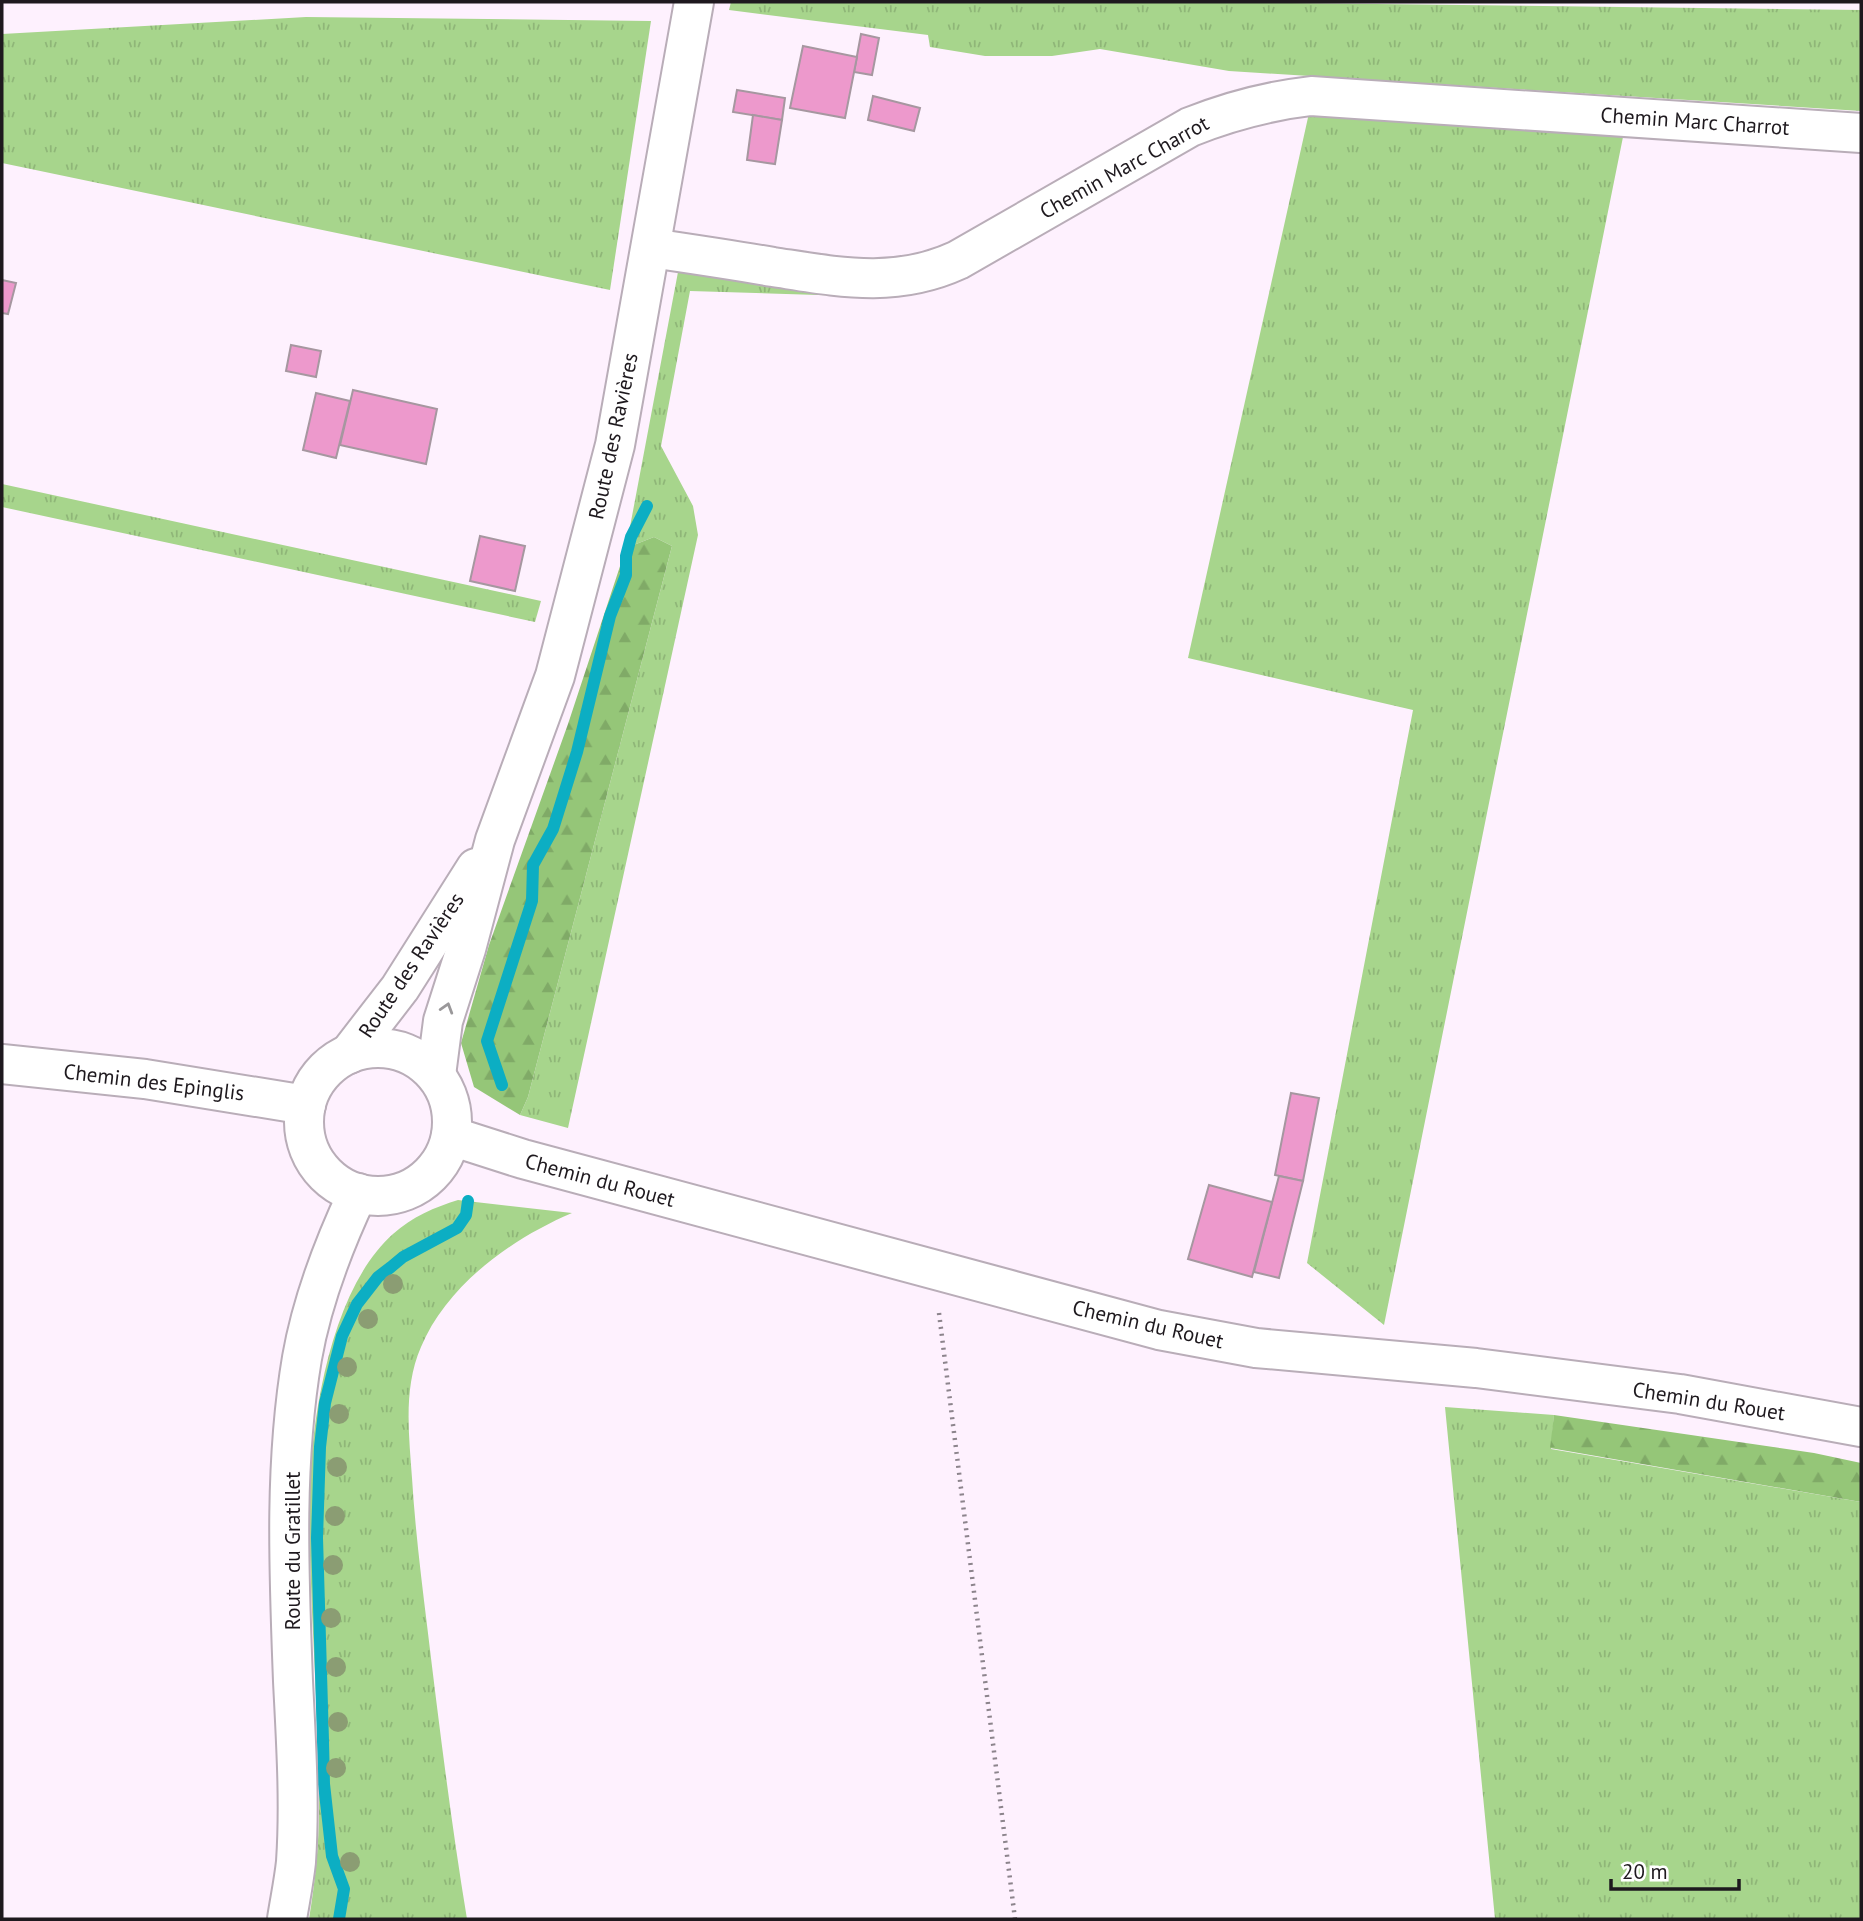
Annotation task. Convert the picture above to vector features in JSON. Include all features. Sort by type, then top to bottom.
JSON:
[{"type":"street","name":"Route des Ravières","points":[[436,1076],[443,1021],[466,950],[495,840],[555,676],[615,445],[693,11]]},
{"type":"street","name":"Chemin Marc Charrot","points":[[651,248],[839,277],[880,279],[914,276],[958,260],[1190,127],[1269,101],[1311,96],[1861,133]]},
{"type":"street","name":"Route des Ravières","points":[[349,1054],[400,988],[495,840]]},
{"type":"street","points":[[373,1048],[392,1049],[421,1062],[436,1076],[446,1092],[450,1107],[451,1136],[441,1162],[421,1183],[396,1194],[374,1196],[346,1189],[331,1180],[317,1164],[307,1143],[304,1128],[306,1105],[310,1091],[320,1076],[336,1061],[349,1054],[373,1048]]},
{"type":"street","name":"Chemin des Epinglis","points":[[2,1064],[145,1079],[306,1105]]},
{"type":"street","name":"Chemin du Rouet","points":[[451,1136],[523,1160],[1159,1331],[1256,1348],[1476,1368],[1679,1394],[1861,1427]]},
{"type":"street","name":"Route du Gratillet","points":[[287,1919],[296,1862],[298,1776],[289,1519],[294,1423],[303,1356],[321,1286],[335,1243],[358,1193]]},
{"type":"path","points":[[939,1321],[1015,1919]]},
{"type":"green space","points":[[731,2],[1219,2],[1861,10],[1861,111],[1229,71],[1100,49],[1052,56],[985,56],[930,47],[928,35],[729,10]]},
{"type":"green space","points":[[306,17],[651,21],[610,290],[2,163],[2,34]]},
{"type":"green space","points":[[1309,113],[1623,137],[1384,1325],[1307,1263],[1413,710],[1188,658]]},
{"type":"green space","points":[[678,272],[882,297],[690,291],[661,446],[693,506],[698,535],[568,1128],[520,1115],[528,1097],[672,546],[654,537],[626,548]]},
{"type":"green space","points":[[2,484],[541,601],[535,622],[2,507]]},
{"type":"green space","points":[[654,537],[672,546],[528,1097],[520,1115],[474,1087],[461,1043],[489,945],[568,724],[626,548]]},
{"type":"green space","points":[[458,1200],[572,1213],[504,1250],[464,1284],[432,1325],[421,1347],[409,1395],[416,1533],[467,1919],[309,1919],[319,1808],[309,1506],[319,1399],[339,1324],[353,1289],[371,1259],[393,1234],[408,1222],[432,1209]]},
{"type":"green space","points":[[1445,1407],[1554,1415],[1551,1449],[1861,1502],[1861,1919],[1495,1919]]},
{"type":"green space","points":[[1554,1415],[1814,1453],[1861,1463],[1861,1502],[1550,1448]]},
{"type":"building","points":[[861,34],[879,38],[872,75],[854,72]]},
{"type":"building","points":[[803,46],[857,57],[845,118],[790,108]]},
{"type":"building","points":[[737,90],[785,98],[782,120],[733,112]]},
{"type":"building","points":[[873,96],[920,108],[914,131],[868,120]]},
{"type":"building","points":[[753,115],[782,120],[775,164],[747,160]]},
{"type":"building","points":[[2,280],[16,283],[8,314],[2,313]]},
{"type":"building","points":[[291,345],[321,351],[316,377],[286,371]]},
{"type":"building","points":[[353,390],[437,409],[426,464],[340,445]]},
{"type":"building","points":[[316,393],[350,401],[336,458],[303,450]]},
{"type":"building","points":[[480,536],[525,546],[515,591],[470,581]]},
{"type":"building","points":[[1291,1093],[1319,1098],[1303,1181],[1275,1175]]},
{"type":"building","points":[[1279,1176],[1303,1181],[1279,1278],[1254,1272]]},
{"type":"building","points":[[1209,1185],[1272,1202],[1252,1277],[1188,1259]]},
{"type":"waterway","points":[[502,1085],[487,1041],[532,901],[533,865],[553,829],[577,752],[610,616],[626,575],[626,556],[631,537],[647,506]]},
{"type":"waterway","points":[[339,1919],[344,1889],[332,1856],[324,1784],[317,1538],[320,1447],[325,1403],[342,1336],[357,1304],[378,1277],[403,1257],[457,1228],[466,1215],[468,1201]]}]
